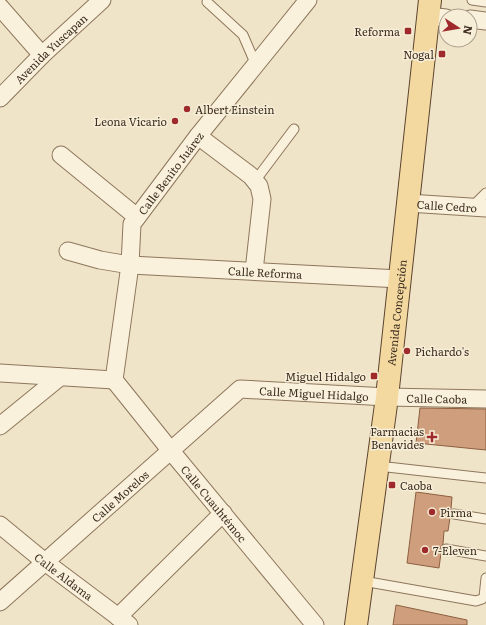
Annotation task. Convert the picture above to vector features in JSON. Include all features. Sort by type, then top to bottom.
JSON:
[{"type":"main road","name":"Avenida Concepción","points":[[356,625],[387,397],[408,203],[434,11]]},
{"type":"street","name":"Avenida Yuscapan","points":[[0,98],[42,55],[102,0]]},
{"type":"street","name":"Calle Benito Juárez","points":[[114,380],[130,264],[132,224],[198,136],[308,0]]},
{"type":"street","points":[[0,7],[42,55]]},
{"type":"street","points":[[198,136],[251,176],[259,186],[262,199],[254,271]]},
{"type":"street","points":[[61,155],[137,217]]},
{"type":"street","name":"Calle Cedro","points":[[408,203],[479,207]]},
{"type":"street","name":"Calle Reforma","points":[[68,251],[100,260],[130,264],[400,279]]},
{"type":"street","points":[[0,373],[114,380]]},
{"type":"street","points":[[0,426],[60,377]]},
{"type":"street","name":"Calle Cuauhtémoc","points":[[114,380],[315,625]]},
{"type":"street","name":"Calle Miguel Hidalgo","points":[[240,389],[387,397]]},
{"type":"street","name":"Calle Morelos","points":[[0,602],[240,389]]},
{"type":"street","name":"Calle Caoba","points":[[387,397],[486,399]]},
{"type":"street","points":[[124,621],[223,513]]},
{"type":"street","name":"Calle Aldama","points":[[0,525],[45,562],[124,621]]},
{"type":"lane","points":[[472,0],[486,2]]},
{"type":"lane","points":[[207,2],[243,35],[256,65]]},
{"type":"lane","points":[[255,181],[294,129]]},
{"type":"lane","points":[[479,207],[486,193]]},
{"type":"lane","points":[[378,466],[486,478]]},
{"type":"lane","points":[[454,514],[486,519]]},
{"type":"lane","points":[[446,549],[486,556]]},
{"type":"lane","points":[[362,581],[476,601],[484,597],[486,578]]},
{"type":"building","points":[[420,408],[486,409],[486,450],[416,443]]},
{"type":"building","points":[[416,492],[452,497],[451,509],[448,513],[450,518],[448,531],[444,531],[443,544],[440,548],[441,553],[439,568],[407,563]]},
{"type":"building","points":[[396,605],[467,620],[467,625],[393,625]]},
{"type":"place","name":"Reforma","points":[[408,31]]},
{"type":"place","name":"Nogal","points":[[442,54]]},
{"type":"place","name":"Albert Einstein","points":[[187,109]]},
{"type":"place","name":"Leona Vicario","points":[[175,121]]},
{"type":"place","name":"Pichardo's","points":[[407,351]]},
{"type":"place","name":"Miguel Hidalgo","points":[[374,376]]},
{"type":"place","name":"Farmacias Benavides","points":[[432,437]]},
{"type":"place","name":"Caoba","points":[[392,485]]},
{"type":"place","name":"Pirma","points":[[432,512]]},
{"type":"place","name":"7-Eleven","points":[[425,550]]}]
